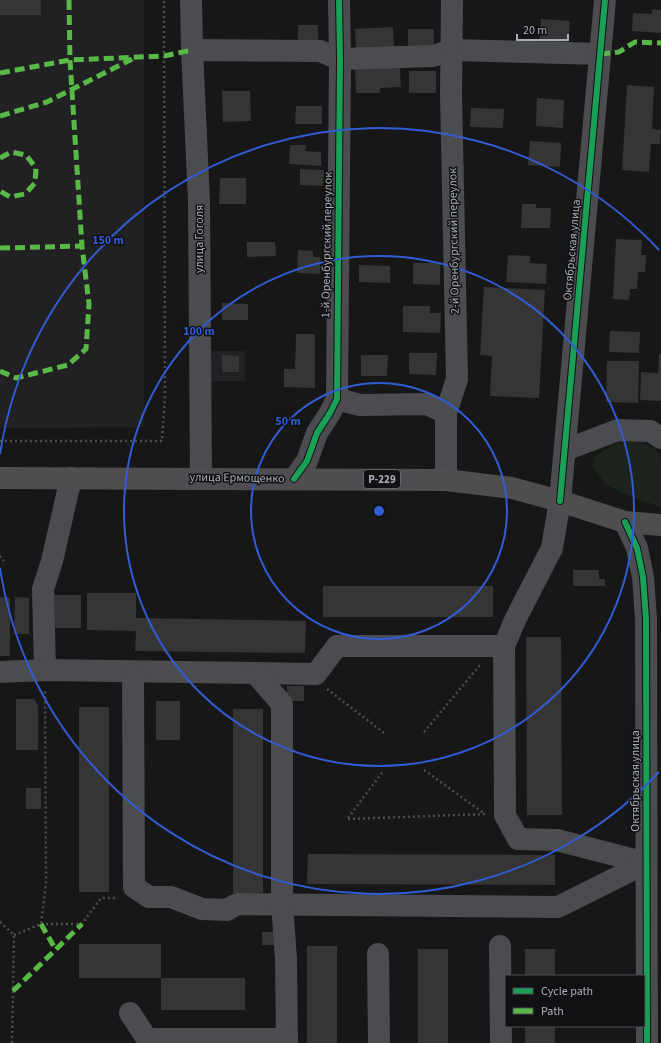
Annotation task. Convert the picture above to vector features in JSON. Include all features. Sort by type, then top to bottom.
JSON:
[{"type":"highway","name":"улица Ермощенко","points":[[0,478],[446,480],[512,488],[560,501],[625,522],[661,525]]},
{"type":"street","name":"улица Гоголя","points":[[191,0],[199,200],[201,478]]},
{"type":"street","name":"1-й Оренбургский переулок","points":[[294,479],[307,461],[317,433],[337,399],[340,59],[339,0]]},
{"type":"street","name":"2-й Оренбургский переулок","points":[[446,480],[446,414],[457,379],[451,94],[452,0]]},
{"type":"street","name":"Октябрьская улица","points":[[504,646],[515,620],[552,548],[560,501],[605,0]]},
{"type":"street","points":[[192,50],[320,51],[340,59],[433,56],[452,50],[600,54]]},
{"type":"street","points":[[337,399],[360,405],[428,404],[446,414]]},
{"type":"street","points":[[565,450],[618,430],[650,430],[661,438]]},
{"type":"street","points":[[45,670],[43,589],[52,561],[72,478]]},
{"type":"street","name":"Октябрьская улица","points":[[625,522],[637,548],[643,578],[646,619],[647,1043]]},
{"type":"street","points":[[0,672],[45,670],[316,674],[337,646],[504,646],[495,814],[518,839],[557,840],[646,864]]},
{"type":"street","points":[[133,672],[134,887],[149,897],[171,897],[202,909],[226,910],[237,904],[558,907],[646,864]]},
{"type":"street","points":[[130,1013],[147,1039],[287,1041],[286,959],[282,904],[282,704],[256,674]]},
{"type":"street","points":[[500,946],[501,1043]]},
{"type":"street","points":[[378,954],[379,1043]]},
{"type":"path","points":[[0,441],[162,441],[165,396],[164,0]]},
{"type":"path","points":[[0,556],[4,561]]},
{"type":"path","points":[[424,732],[480,664]]},
{"type":"path","points":[[41,924],[46,883],[47,770],[45,670]]},
{"type":"path","points":[[316,674],[325,688],[384,733]]},
{"type":"path","points":[[384,770],[348,818],[495,814]]},
{"type":"path","points":[[424,770],[495,814]]},
{"type":"path","points":[[14,935],[41,924],[82,924],[101,898],[124,898],[134,887]]},
{"type":"path","points":[[0,922],[14,935],[12,1043]]},
{"type":"shaded area","points":[[0,0],[144,0],[144,427],[0,428]]},
{"type":"shaded area","points":[[208,351],[245,351],[245,381],[208,381]]},
{"type":"shaded area","points":[[638,440],[655,449],[661,458],[661,507],[635,498],[606,485],[593,467],[595,456],[616,443]]},
{"type":"building","points":[[0,0],[41,0],[41,15],[0,15]]},
{"type":"building","points":[[652,9],[661,10],[661,33],[632,31],[633,13],[652,14]]},
{"type":"building","points":[[541,19],[570,21],[568,49],[539,48]]},
{"type":"building","points":[[298,25],[318,25],[318,47],[298,47]]},
{"type":"building","points":[[393,27],[394,48],[356,49],[355,29]]},
{"type":"building","points":[[408,29],[434,29],[434,50],[408,50]]},
{"type":"building","points":[[400,67],[401,87],[380,88],[380,93],[356,93],[355,69]]},
{"type":"building","points":[[409,71],[436,71],[436,93],[409,93]]},
{"type":"building","points":[[627,85],[654,87],[652,129],[661,130],[660,144],[651,144],[649,172],[622,170]]},
{"type":"building","points":[[222,91],[250,91],[251,121],[223,122]]},
{"type":"building","points":[[537,98],[564,100],[563,128],[536,126]]},
{"type":"building","points":[[296,106],[322,106],[322,124],[295,124]]},
{"type":"building","points":[[471,108],[504,109],[503,128],[470,127]]},
{"type":"building","points":[[530,141],[561,143],[560,167],[528,165]]},
{"type":"building","points":[[290,145],[306,145],[305,151],[321,152],[321,166],[289,164]]},
{"type":"building","points":[[300,169],[324,170],[323,186],[300,185]]},
{"type":"building","points":[[220,178],[246,178],[246,204],[219,204]]},
{"type":"building","points":[[522,204],[536,204],[536,208],[551,208],[550,228],[521,228]]},
{"type":"building","points":[[616,239],[642,240],[641,255],[646,255],[645,272],[638,272],[637,289],[630,289],[629,300],[613,299]]},
{"type":"building","points":[[247,242],[275,242],[276,256],[247,257]]},
{"type":"building","points":[[298,250],[313,251],[313,257],[320,257],[320,274],[297,273]]},
{"type":"building","points":[[508,255],[530,256],[530,263],[547,264],[546,284],[506,282]]},
{"type":"building","points":[[413,263],[440,263],[440,285],[413,284]]},
{"type":"building","points":[[359,265],[390,266],[390,283],[359,282]]},
{"type":"building","points":[[484,287],[545,290],[539,398],[490,396],[492,356],[480,355]]},
{"type":"building","points":[[222,303],[248,304],[248,320],[222,320]]},
{"type":"building","points":[[403,306],[430,306],[430,313],[441,313],[440,333],[403,332]]},
{"type":"building","points":[[610,331],[640,332],[639,353],[609,352]]},
{"type":"building","points":[[296,334],[315,334],[315,388],[284,387],[284,369],[295,369]]},
{"type":"building","points":[[409,353],[437,353],[436,375],[409,374]]},
{"type":"building","points":[[659,354],[661,354],[661,401],[640,400],[641,372],[658,373]]},
{"type":"building","points":[[222,355],[239,356],[239,372],[222,372]]},
{"type":"building","points":[[361,355],[388,355],[387,376],[361,376]]},
{"type":"building","points":[[607,361],[639,361],[638,403],[606,402]]},
{"type":"building","points":[[573,570],[599,570],[599,579],[605,579],[605,586],[573,586]]},
{"type":"building","points":[[323,586],[493,586],[493,617],[323,617]]},
{"type":"building","points":[[87,593],[136,593],[136,618],[306,621],[305,653],[135,651],[136,631],[87,630]]},
{"type":"building","points":[[54,595],[81,595],[81,628],[53,628]]},
{"type":"building","points":[[0,597],[10,598],[10,656],[0,656]]},
{"type":"building","points":[[15,597],[29,598],[29,634],[14,634]]},
{"type":"building","points":[[526,637],[561,637],[562,815],[527,815]]},
{"type":"building","points":[[287,686],[304,686],[304,701],[287,701]]},
{"type":"building","points":[[16,699],[34,699],[38,705],[38,750],[16,750]]},
{"type":"building","points":[[156,701],[180,701],[180,740],[156,740]]},
{"type":"building","points":[[79,707],[109,707],[109,892],[79,892]]},
{"type":"building","points":[[233,709],[263,709],[263,893],[233,893]]},
{"type":"building","points":[[26,788],[41,788],[41,809],[26,809]]},
{"type":"building","points":[[308,854],[555,855],[555,885],[307,884]]},
{"type":"building","points":[[262,932],[274,932],[274,945],[262,945]]},
{"type":"building","points":[[79,944],[161,944],[161,978],[79,978]]},
{"type":"building","points":[[307,946],[337,946],[337,1043],[307,1043]]},
{"type":"building","points":[[418,949],[448,949],[448,1043],[418,1043]]},
{"type":"building","points":[[525,949],[555,949],[555,975],[525,975]]},
{"type":"building","points":[[161,978],[245,978],[245,1010],[161,1010]]},
{"type":"building","points":[[525,1027],[555,1027],[555,1043],[525,1043]]},
{"type":"marked path","points":[[0,371],[16,378],[68,365],[86,349],[89,304],[82,246],[70,60],[69,0]]},
{"type":"marked path","points":[[600,54],[619,52],[635,42],[661,43]]},
{"type":"marked path","points":[[0,73],[70,60],[164,56],[192,50]]},
{"type":"marked path","points":[[0,116],[47,102],[132,59]]},
{"type":"marked path","points":[[0,158],[11,152],[26,155],[36,168],[35,183],[25,194],[10,197],[0,191]]},
{"type":"marked path","points":[[0,248],[82,246]]},
{"type":"marked path","points":[[41,924],[56,950]]},
{"type":"marked path","points":[[13,991],[82,924]]},
{"type":"cycle path","points":[[294,479],[307,461],[317,433],[337,399],[340,59],[339,0]]},
{"type":"cycle path","points":[[560,501],[605,0]]},
{"type":"cycle path","points":[[625,522],[637,548],[643,577],[646,619],[647,1043]]}]
